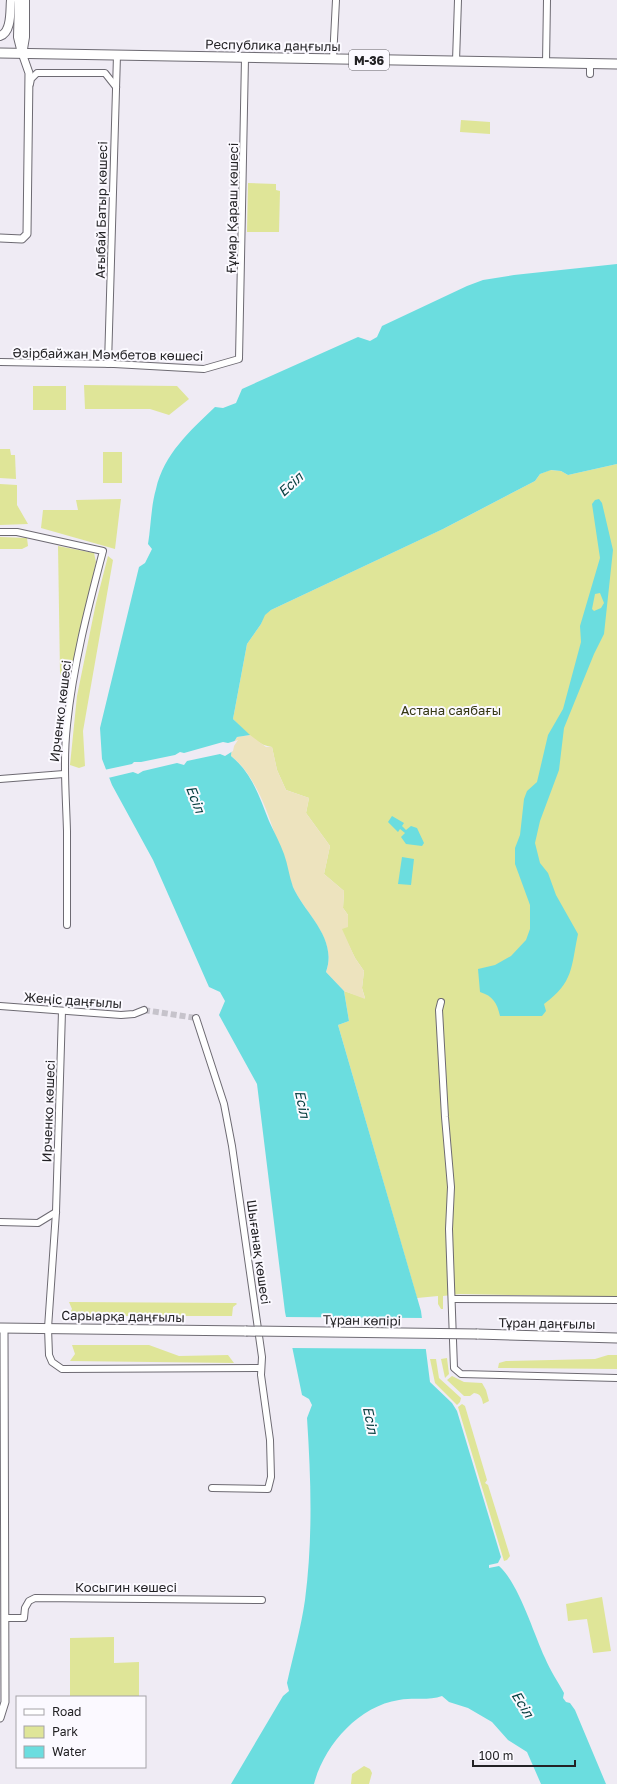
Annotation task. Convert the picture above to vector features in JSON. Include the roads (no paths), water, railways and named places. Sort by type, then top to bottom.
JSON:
[{"type":"main road","points":[[0,36],[4,35],[7,29],[11,0]]},
{"type":"main road","points":[[19,0],[18,37],[22,53]]},
{"type":"main road","points":[[22,53],[25,37],[25,0]]},
{"type":"main road","name":"Республика даңғылы","points":[[0,53],[617,64]]},
{"type":"main road","name":"Сарыарқа даңғылы","points":[[2,1328],[246,1331]]},
{"type":"main road","name":"Тұран көпірі","points":[[246,1331],[477,1334]]},
{"type":"main road","name":"Тұран даңғылы","points":[[477,1334],[617,1338]]},
{"type":"street","points":[[333,59],[336,0]]},
{"type":"street","points":[[456,61],[458,0]]},
{"type":"street","points":[[546,62],[547,0]]},
{"type":"street","points":[[0,238],[22,239],[27,234],[30,73],[22,53]]},
{"type":"street","name":"Ағыбай Батыр көшесі","points":[[108,364],[116,87],[119,55]]},
{"type":"street","name":"Ғұмар Қараш көшесі","points":[[239,359],[245,58]]},
{"type":"street","points":[[590,63],[590,74]]},
{"type":"street","points":[[29,90],[31,79],[37,73],[105,74],[116,87]]},
{"type":"street","name":"Әзірбайжан Мәмбетов көшесі","points":[[0,362],[108,364],[204,369],[239,359]]},
{"type":"street","name":"Ирченко көшесі","points":[[0,532],[17,532],[103,551],[83,629],[73,680],[67,726],[64,774],[67,833],[67,925]]},
{"type":"street","points":[[0,779],[64,774]]},
{"type":"street","points":[[441,1002],[439,1010],[445,1117],[451,1187],[449,1229],[453,1299],[451,1313],[454,1368],[460,1374],[617,1378]]},
{"type":"street","name":"Жеңіс даңғылы","points":[[0,1006],[121,1015],[134,1014],[144,1010]]},
{"type":"street","name":"Ирченко көшесі","points":[[62,1011],[56,1212],[48,1328],[49,1355],[52,1362],[62,1369],[260,1368]]},
{"type":"street","name":"Шығанақ көшесі","points":[[196,1018],[224,1104],[232,1146],[262,1357],[260,1368],[270,1440],[271,1477],[269,1488],[264,1490],[212,1488]]},
{"type":"street","points":[[0,1222],[38,1222],[56,1212]]},
{"type":"street","points":[[453,1299],[617,1300]]},
{"type":"street","points":[[0,1718],[5,1702],[2,1328]]},
{"type":"street","name":"Косыгин көшесі","points":[[5,1618],[24,1618],[25,1608],[29,1601],[35,1598],[262,1600]]},
{"type":"water","name":"Есіл","points":[[617,264],[617,464],[568,475],[561,471],[551,470],[540,474],[535,481],[443,529],[271,610],[265,615],[261,624],[247,644],[233,719],[250,735],[237,737],[232,745],[231,756],[250,777],[284,854],[293,887],[324,937],[328,948],[329,960],[326,972],[344,991],[349,1021],[338,1025],[421,1311],[430,1382],[452,1403],[457,1411],[501,1557],[498,1563],[489,1565],[489,1568],[499,1566],[513,1584],[547,1662],[564,1693],[563,1698],[566,1702],[570,1703],[575,1710],[606,1784],[541,1784],[527,1752],[508,1740],[492,1722],[468,1708],[449,1702],[442,1696],[399,1700],[370,1710],[357,1719],[334,1742],[319,1770],[314,1784],[231,1784],[283,1696],[289,1691],[287,1683],[301,1621],[308,1577],[310,1532],[310,1464],[307,1418],[312,1405],[309,1399],[302,1395],[285,1312],[257,1084],[219,1015],[225,1001],[220,992],[209,987],[153,860],[112,785],[102,759],[100,728],[139,567],[145,563],[152,549],[148,544],[154,496],[165,465],[187,434],[215,407],[223,408],[236,403],[242,389],[358,337],[370,341],[377,337],[382,326],[483,280],[514,275]]},
{"type":"water","points":[[599,499],[602,503],[613,550],[604,634],[594,654],[564,728],[559,770],[540,821],[535,843],[540,863],[548,873],[556,895],[578,934],[570,973],[561,988],[544,1004],[546,1011],[542,1016],[500,1016],[494,1001],[480,992],[478,969],[495,965],[511,956],[526,940],[530,929],[530,905],[515,864],[515,848],[520,835],[524,799],[527,791],[537,782],[548,735],[563,709],[581,642],[580,626],[600,558],[592,504],[595,500]],"holes":[[[600,593],[604,603],[601,608],[594,611],[592,609],[595,594]]]},
{"type":"water","points":[[392,816],[404,823],[402,826],[406,830],[411,826],[417,828],[424,843],[422,846],[406,844],[401,837],[405,833],[400,829],[398,832],[388,822]]},
{"type":"water","points":[[402,857],[414,859],[411,885],[398,884]]},
{"type":"tunnel","points":[[144,1010],[196,1018]]},
{"type":"park label","name":"Астана саябағы","points":[[451,710]]}]
